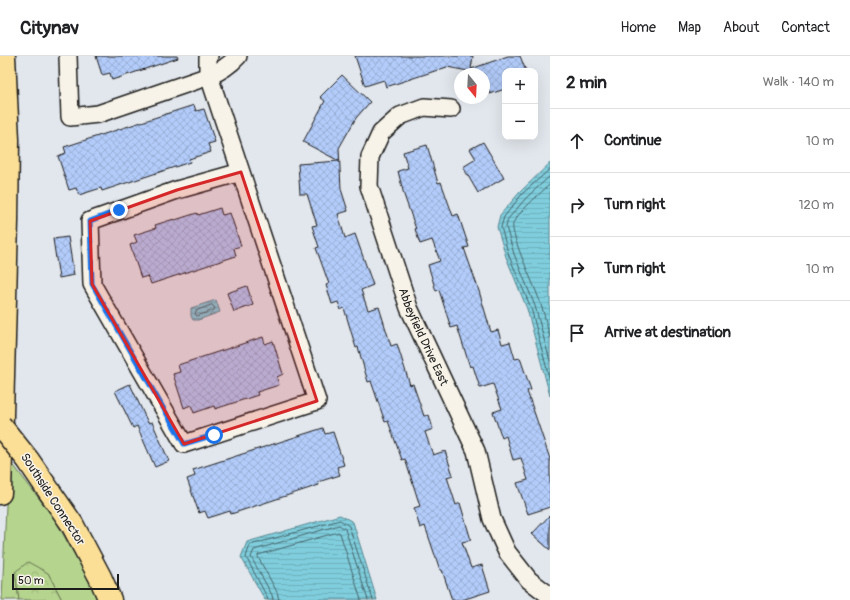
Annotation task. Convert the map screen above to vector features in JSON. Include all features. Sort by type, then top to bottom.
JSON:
[{"type":"highway","points":[[0,493],[8,221],[8,140],[4,56]]},
{"type":"highway","name":"Southside Connector","points":[[0,425],[28,460],[72,524],[100,577],[110,600]]},
{"type":"street","points":[[68,56],[70,117],[98,114],[209,76],[231,64],[238,56]]},
{"type":"street","points":[[209,56],[209,76],[241,172],[317,401],[184,444],[92,284],[90,221],[177,190],[241,172]]},
{"type":"street","name":"Abbeyfield Drive East","points":[[451,109],[424,107],[400,116],[381,133],[370,157],[369,186],[409,308],[476,451],[492,520],[507,552],[529,580],[550,596]]},
{"type":"highlighted area","points":[[241,172],[317,401],[184,444],[92,284],[90,221],[177,190]]},
{"type":"green space","points":[[8,458],[54,518],[90,582],[98,600],[62,600],[48,573],[15,572],[19,600],[2,600]]},
{"type":"green space","points":[[28,562],[48,573],[62,600],[19,600],[15,572]]},
{"type":"water","points":[[550,163],[550,396],[527,309],[506,257],[497,227],[500,215],[520,192]]},
{"type":"water","points":[[216,300],[220,312],[198,320],[193,320],[191,316],[191,308]]},
{"type":"water","points":[[340,515],[353,522],[377,600],[265,600],[241,557],[247,542]]},
{"type":"building","points":[[96,56],[177,56],[178,58],[112,80],[110,73],[102,75]]},
{"type":"building","points":[[355,56],[473,56],[471,68],[447,67],[386,87],[384,80],[365,86]]},
{"type":"building","points":[[508,56],[520,56],[525,68],[502,68],[502,90],[490,94],[490,68],[474,68]]},
{"type":"building","points":[[342,75],[370,102],[356,118],[339,148],[341,189],[348,211],[338,214],[345,238],[355,234],[373,285],[361,290],[368,310],[379,307],[391,346],[397,344],[410,385],[413,384],[424,416],[429,415],[433,429],[425,432],[433,455],[445,451],[453,475],[447,477],[456,505],[460,503],[471,540],[462,542],[471,568],[482,565],[490,591],[462,600],[452,600],[425,526],[420,528],[414,508],[420,506],[405,459],[402,460],[388,421],[385,422],[371,381],[368,382],[358,347],[356,348],[344,308],[341,310],[338,302],[332,304],[326,285],[329,284],[316,248],[319,247],[312,226],[317,225],[307,194],[300,194],[298,164],[339,161],[303,142],[325,101],[320,97]]},
{"type":"building","points":[[194,105],[196,111],[204,109],[215,142],[208,144],[211,152],[189,159],[190,162],[102,191],[101,188],[79,195],[76,188],[69,190],[58,156],[66,153],[64,147]]},
{"type":"building","points":[[483,142],[504,178],[478,193],[463,167],[476,159],[470,149]]},
{"type":"building","points":[[427,145],[438,183],[441,182],[453,216],[458,214],[469,247],[464,248],[491,332],[498,330],[502,344],[510,342],[515,359],[520,358],[531,390],[527,391],[550,459],[550,507],[528,514],[517,483],[528,480],[521,458],[513,460],[506,436],[502,438],[493,412],[502,409],[493,384],[480,388],[473,366],[470,367],[457,326],[451,328],[439,290],[436,291],[428,265],[440,261],[432,240],[420,244],[404,195],[398,171],[408,168],[403,152]]},
{"type":"building","points":[[220,208],[222,215],[230,213],[241,246],[234,248],[236,256],[151,284],[148,276],[141,278],[130,245],[137,242],[134,235],[156,228],[155,225],[174,219],[175,220],[197,213],[198,215]]},
{"type":"building","points":[[68,237],[74,275],[59,278],[53,239]]},
{"type":"building","points":[[247,286],[253,305],[234,312],[227,293]]},
{"type":"building","points":[[263,337],[265,344],[273,341],[283,374],[277,377],[279,385],[257,392],[258,395],[215,409],[214,406],[194,413],[191,405],[184,408],[173,374],[180,372],[178,365]]},
{"type":"building","points":[[130,384],[148,423],[152,422],[169,461],[155,467],[137,426],[133,428],[115,391]]},
{"type":"building","points":[[323,428],[325,434],[333,432],[344,465],[337,467],[340,475],[318,482],[319,485],[231,514],[230,511],[208,518],[205,511],[199,513],[187,479],[195,476],[193,470]]},
{"type":"building","points":[[550,515],[550,550],[532,534]]},
{"type":"route","points":[[119,210],[90,221],[92,284],[184,444],[214,435]]}]
